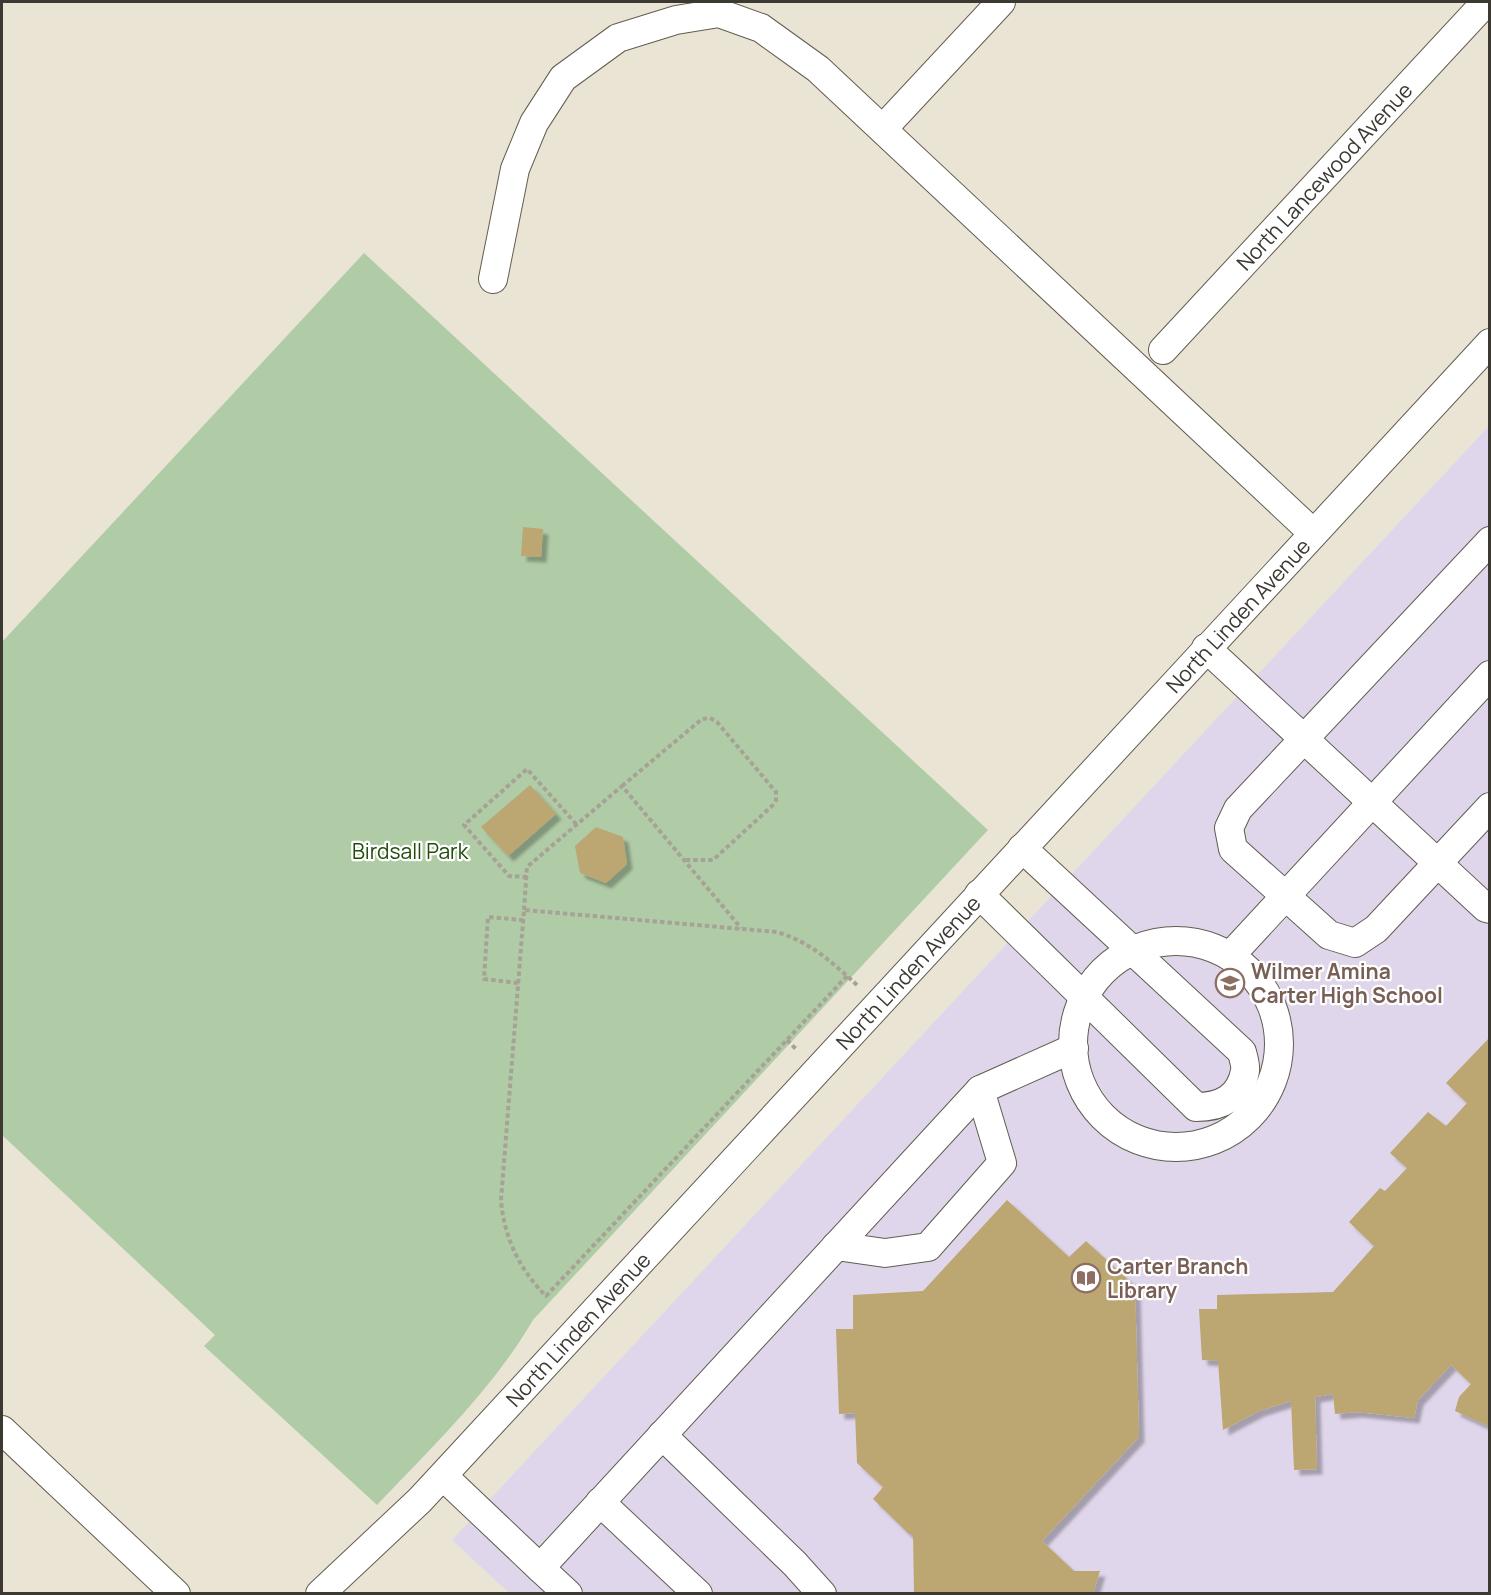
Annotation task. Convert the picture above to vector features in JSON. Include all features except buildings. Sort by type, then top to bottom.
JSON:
[{"type":"street","points":[[891,120],[1000,2]]},
{"type":"street","name":"North Lancewood Avenue","points":[[1163,350],[1486,2]]},
{"type":"street","points":[[493,279],[515,169],[534,123],[563,78],[618,38],[676,20],[719,12],[761,28],[818,69],[1313,533]]},
{"type":"street","name":"North Linden Avenue","points":[[320,1593],[443,1476],[1490,343]]},
{"type":"street","points":[[1490,541],[1238,809],[1229,828],[1233,849],[1329,935],[1355,943],[1376,929],[1490,807]]},
{"type":"street","points":[[1206,648],[1438,864],[1486,908],[1490,909]]},
{"type":"street","points":[[1230,956],[1490,675]]},
{"type":"street","points":[[979,894],[1196,1107],[1211,1107],[1226,1102],[1237,1090],[1246,1070],[1242,1052],[1022,848]]},
{"type":"street","points":[[1165,941],[1199,943],[1230,956],[1256,979],[1273,1008],[1280,1042],[1275,1076],[1270,1086],[1259,1106],[1235,1130],[1204,1144],[1170,1148],[1137,1140],[1108,1122],[1086,1096],[1074,1064],[1073,1030],[1083,997],[1096,978],[1112,962],[1132,951],[1165,941]]},
{"type":"street","points":[[540,1568],[980,1090],[1074,1048]]},
{"type":"street","points":[[836,1246],[885,1253],[928,1247],[1002,1163],[980,1090]]},
{"type":"street","points":[[2,1430],[176,1593]]},
{"type":"street","points":[[662,1435],[822,1593]]},
{"type":"street","points":[[443,1476],[568,1593]]},
{"type":"street","points":[[600,1502],[698,1593]]},
{"type":"path","points":[[684,860],[712,860],[776,800],[776,792],[717,722],[710,718],[702,719],[527,867],[501,1200],[502,1218],[522,1269],[546,1296],[847,976]]},
{"type":"path","points":[[527,877],[509,876],[464,825],[528,769],[576,825]]},
{"type":"path","points":[[622,786],[742,928]]},
{"type":"path","points":[[524,910],[777,932],[798,938],[832,962],[877,1004]]},
{"type":"path","points":[[518,983],[484,979],[488,917],[523,920]]},
{"type":"shaded area","name":"Wilmer Amina Carter High School","points":[[1489,426],[1489,1593],[509,1593],[452,1540]]},
{"type":"green space","name":"Birdsall Park","points":[[364,253],[988,830],[533,1320],[517,1346],[480,1394],[377,1505],[204,1346],[215,1335],[2,1135],[2,642]]},
{"type":"place","name":"Wilmer Amina Carter High School","points":[[1230,983]]},
{"type":"place","name":"Carter Branch Library","points":[[1086,1278]]}]
